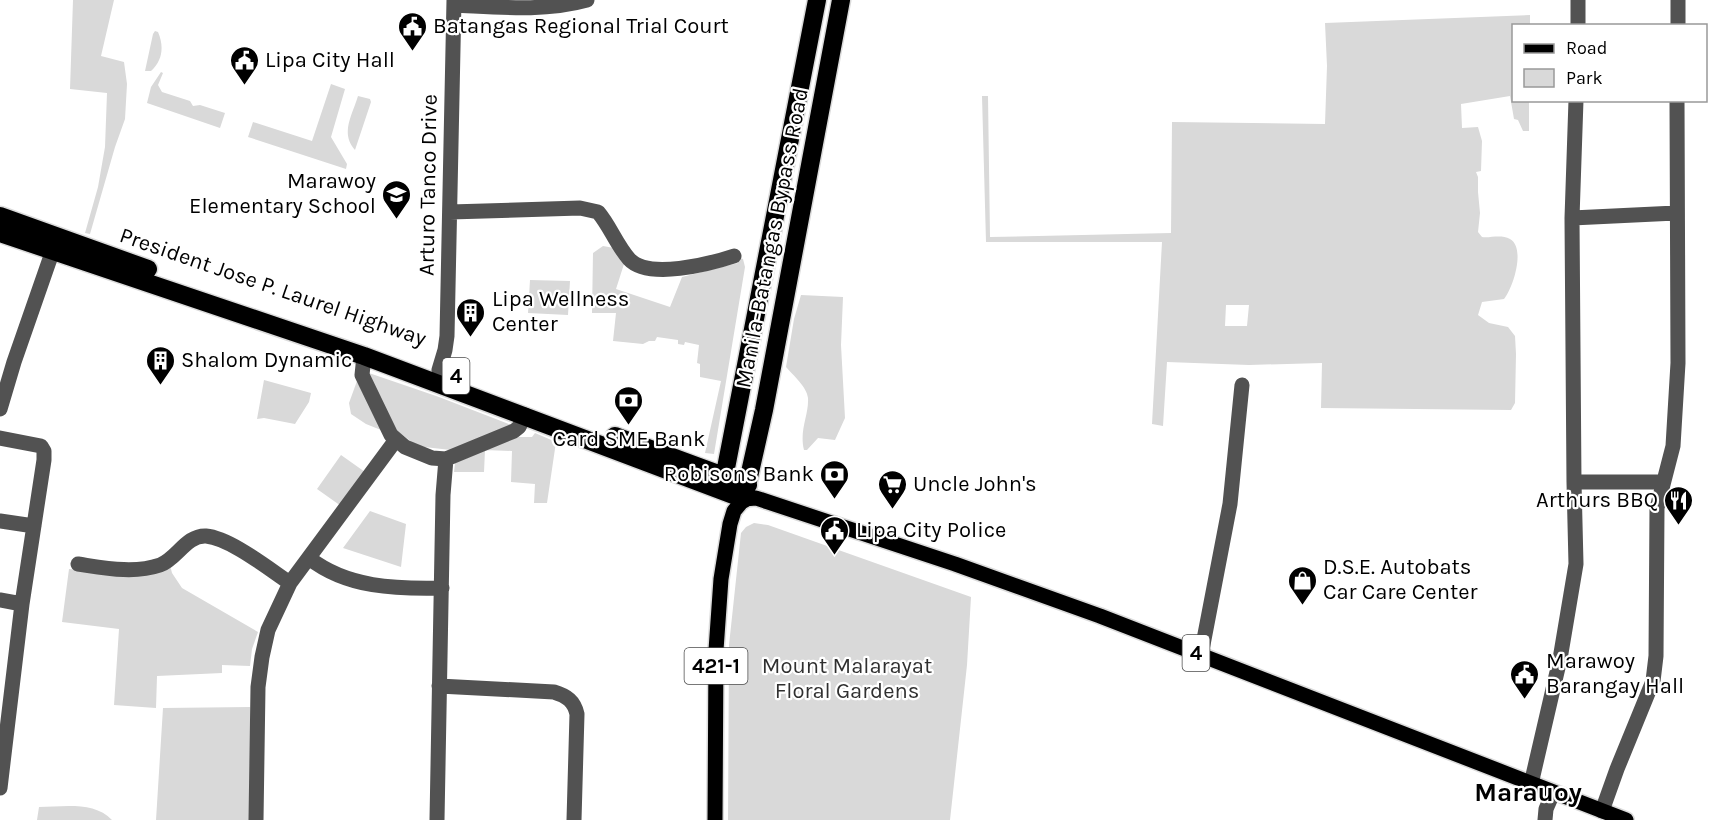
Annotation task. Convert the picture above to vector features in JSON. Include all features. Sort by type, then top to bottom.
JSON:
[{"type":"highway","name":"Manila-Batangas Bypass Road","points":[[725,484],[817,0]]},
{"type":"highway","name":"Manila-Batangas Bypass Road","points":[[746,499],[842,0]]},
{"type":"highway","name":"President Jose P. Laurel Highway","points":[[0,216],[439,370],[725,484],[746,499]]},
{"type":"highway","name":"President Jose P. Laurel Highway","points":[[0,233],[364,356],[525,415],[725,484]]},
{"type":"main road","points":[[725,484],[733,508],[746,499]]},
{"type":"main road","name":"President Jose P. Laurel Highway","points":[[746,499],[1018,586],[1626,820]]},
{"type":"main road","name":"421-1","points":[[715,820],[717,628],[726,542],[746,499]]},
{"type":"street","points":[[454,3],[536,8],[587,0]]},
{"type":"street","points":[[1578,0],[1578,24]]},
{"type":"street","points":[[1678,0],[1678,24]]},
{"type":"street","name":"Arturo Tanco Drive","points":[[439,370],[446,350],[447,336],[454,3]]},
{"type":"street","points":[[1531,784],[1560,659],[1576,564],[1572,218],[1576,102]]},
{"type":"street","points":[[1602,811],[1653,681],[1656,656],[1657,508],[1673,446],[1678,363],[1677,102]]},
{"type":"street","points":[[450,212],[580,208],[597,212],[631,261],[641,267],[679,269],[734,256]]},
{"type":"street","points":[[1572,218],[1676,213]]},
{"type":"street","points":[[0,409],[7,360],[53,250]]},
{"type":"street","points":[[364,356],[362,375],[387,429],[395,441],[411,451],[446,459],[514,431],[525,415]]},
{"type":"street","points":[[1201,655],[1230,504],[1242,385]]},
{"type":"street","points":[[0,438],[41,446],[44,451],[22,604],[6,682],[0,788]]},
{"type":"street","points":[[256,820],[258,687],[268,630],[290,583],[395,441]]},
{"type":"street","points":[[437,820],[443,489],[446,459]]},
{"type":"street","points":[[1574,482],[1664,482]]},
{"type":"street","points":[[0,521],[33,526]]},
{"type":"street","points":[[78,564],[123,570],[150,567],[169,561],[191,540],[205,536],[233,546],[290,583]]},
{"type":"street","points":[[309,558],[336,573],[375,585],[402,589],[442,588]]},
{"type":"street","points":[[0,600],[22,604]]},
{"type":"street","points":[[439,686],[554,692],[572,701],[577,714],[574,820]]},
{"type":"street","points":[[1545,820],[1552,793]]},
{"type":"green space","points":[[73,0],[114,0],[101,56],[124,62],[127,84],[125,119],[90,234],[85,233],[98,187],[105,147],[107,93],[70,89]]},
{"type":"green space","points":[[1530,15],[1530,24],[1512,24],[1512,102],[1529,102],[1529,131],[1523,131],[1518,120],[1514,119],[1510,96],[1461,104],[1462,128],[1478,127],[1482,141],[1481,171],[1476,172],[1480,213],[1478,232],[1482,237],[1500,236],[1510,239],[1517,251],[1518,259],[1514,278],[1504,299],[1482,302],[1478,315],[1489,323],[1508,327],[1515,336],[1515,403],[1511,410],[1321,408],[1322,363],[1249,365],[1167,362],[1163,426],[1152,424],[1162,242],[986,242],[982,96],[988,96],[990,237],[1171,233],[1172,122],[1325,124],[1327,66],[1325,23]],"holes":[[[1226,305],[1249,305],[1247,326],[1225,326]]]},
{"type":"green space","points":[[155,31],[158,32],[161,42],[160,58],[151,71],[145,71],[153,34]]},
{"type":"green space","points":[[161,72],[163,73],[158,85],[162,92],[190,101],[193,106],[200,105],[225,113],[220,128],[147,103],[151,87]]},
{"type":"green space","points":[[331,84],[345,89],[331,137],[347,164],[346,169],[248,137],[253,122],[312,141]]},
{"type":"green space","points":[[358,96],[370,99],[371,102],[355,150],[348,137],[348,131],[350,117]]},
{"type":"green space","points":[[603,246],[614,248],[624,264],[616,289],[670,307],[682,277],[738,263],[737,257],[743,259],[745,267],[714,454],[705,453],[721,381],[700,377],[700,364],[697,363],[699,345],[685,342],[684,345],[678,344],[678,340],[657,337],[655,341],[643,344],[613,341],[616,313],[592,313],[593,253]]},
{"type":"green space","points":[[530,280],[570,281],[568,315],[528,313]]},
{"type":"green space","points":[[801,295],[843,297],[841,345],[845,418],[835,440],[818,438],[807,450],[804,450],[803,436],[808,404],[807,394],[786,367],[794,319]]},
{"type":"green space","points":[[366,372],[514,426],[451,450],[424,447],[413,443],[396,430]]},
{"type":"green space","points":[[264,380],[311,393],[309,402],[295,424],[264,418],[257,419]]},
{"type":"green space","points":[[357,381],[381,430],[351,414],[349,403]]},
{"type":"green space","points":[[535,433],[556,442],[547,503],[534,503],[535,484],[511,482],[512,451],[485,450],[515,437],[532,437]]},
{"type":"green space","points":[[485,450],[484,472],[454,472],[455,463]]},
{"type":"green space","points":[[341,455],[365,472],[341,506],[317,489]]},
{"type":"green space","points":[[370,511],[406,524],[401,567],[343,548]]},
{"type":"green space","name":"Mount Malarayat Floral Gardens","points":[[754,523],[768,525],[971,597],[967,665],[950,820],[728,820],[729,645],[741,533]]},
{"type":"green space","points":[[170,565],[172,573],[182,588],[258,632],[252,649],[250,666],[222,665],[222,673],[157,676],[156,708],[114,705],[119,629],[62,622],[69,569],[104,572]]},
{"type":"green space","points":[[250,707],[251,820],[156,820],[163,708]]},
{"type":"green space","points":[[78,806],[96,810],[112,820],[37,820],[39,807]]},
{"type":"place","name":"Batangas Regional Trial Court","points":[[412,52]]},
{"type":"place","name":"Lipa City Hall","points":[[244,86]]},
{"type":"place","name":"Marawoy Elementary School","points":[[397,220]]},
{"type":"place","name":"Lipa Wellness Center","points":[[471,338]]},
{"type":"place","name":"Shalom Dynamic","points":[[160,386]]},
{"type":"place","name":"Card SME Bank","points":[[629,426]]},
{"type":"place","name":"Robisons Bank","points":[[835,500]]},
{"type":"place","name":"Uncle John's","points":[[892,510]]},
{"type":"place","name":"Arthurs BBQ","points":[[1679,526]]},
{"type":"place","name":"Lipa City Police","points":[[835,556]]},
{"type":"place","name":"D.S.E. Autobats Car Care Center","points":[[1302,606]]},
{"type":"place","name":"Marawoy Barangay Hall","points":[[1525,700]]},
{"type":"district","name":"Marauoy","points":[[1528,792]]}]
